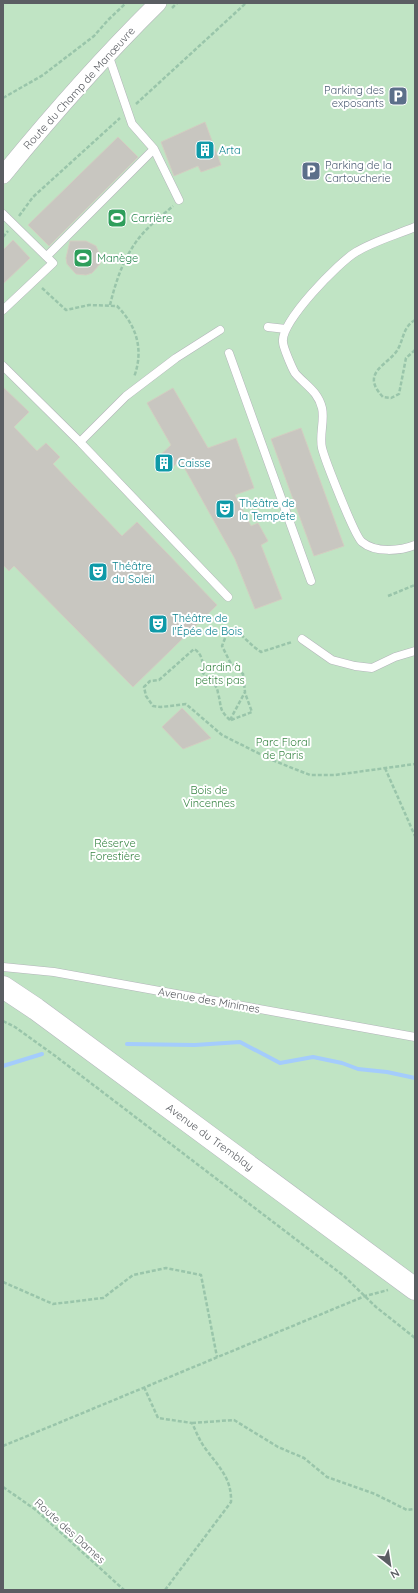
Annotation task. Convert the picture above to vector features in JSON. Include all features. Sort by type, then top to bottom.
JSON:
[{"type":"main road","name":"Avenue du Tremblay","points":[[3,987],[36,1009],[409,1284]]},
{"type":"street","name":"Route du Champ de Manœuvre","points":[[3,175],[44,124],[108,54],[158,3]]},
{"type":"lane","points":[[108,54],[132,124],[154,149],[179,200]]},
{"type":"lane","points":[[47,256],[154,149]]},
{"type":"lane","points":[[3,214],[53,263],[3,310]]},
{"type":"lane","points":[[415,226],[357,251],[340,263],[304,303],[286,328],[282,341],[294,372],[314,391],[322,409],[321,447],[350,519],[361,542],[376,549],[394,549],[415,545]]},
{"type":"lane","points":[[268,327],[286,328]]},
{"type":"lane","points":[[80,442],[126,396],[176,358],[220,330]]},
{"type":"lane","points":[[229,353],[311,581]]},
{"type":"lane","points":[[3,366],[80,442],[228,597]]},
{"type":"lane","points":[[302,639],[332,660],[355,666],[372,668],[395,657],[415,651]]},
{"type":"lane","name":"Avenue des Minimes","points":[[3,967],[54,972],[415,1037]]},
{"type":"path","points":[[3,98],[43,75],[94,36],[126,3]]},
{"type":"path","points":[[110,305],[115,283],[124,261],[134,243],[149,227],[179,200]]},
{"type":"path","points":[[34,281],[66,310],[89,305],[110,305],[118,306],[128,317],[139,341],[137,369],[126,396]]},
{"type":"path","points":[[415,320],[406,327],[398,349],[378,368],[375,382],[383,397],[391,398],[399,394],[406,358],[415,350]]},
{"type":"path","points":[[388,596],[415,585]]},
{"type":"path","points":[[230,720],[252,712],[245,692],[243,674],[230,662],[222,646],[228,633],[239,633],[261,652],[302,639]]},
{"type":"path","points":[[230,720],[221,712],[218,692],[214,684],[203,673],[203,662],[198,652],[194,649],[160,680],[150,682],[144,687],[146,696],[153,706],[162,707],[186,704],[222,735],[272,760],[310,775],[335,774],[415,764]]},
{"type":"path","points":[[230,720],[245,692]]},
{"type":"path","points":[[385,768],[415,836]]},
{"type":"path","points":[[3,1021],[15,1027],[54,1056],[344,1276],[365,1296],[415,1338]]},
{"type":"path","points":[[3,1282],[53,1304],[103,1298],[133,1275],[166,1268],[201,1275],[217,1358]]},
{"type":"path","points":[[3,1446],[365,1296],[409,1284]]},
{"type":"path","points":[[144,1388],[158,1418],[192,1423],[234,1420],[278,1448],[304,1458],[327,1478],[375,1494],[407,1510],[415,1509]]},
{"type":"path","points":[[166,1590],[231,1502],[231,1490],[223,1471],[204,1446],[192,1423]]},
{"type":"path","name":"Route des Dames","points":[[3,1487],[36,1510],[124,1590]]},
{"type":"green space","name":"Bois de Vincennes","points":[[3,3],[415,3],[415,1590],[3,1590]]},
{"type":"building","points":[[205,122],[221,165],[201,172],[198,166],[174,176],[161,142]]},
{"type":"building","points":[[118,137],[138,157],[49,246],[28,225]]},
{"type":"building","points":[[13,240],[30,258],[3,284],[3,250]]},
{"type":"building","name":"Manège","points":[[70,241],[86,241],[96,246],[101,258],[100,264],[92,273],[86,275],[76,274],[67,264],[66,258]]},
{"type":"building","points":[[3,387],[29,412],[14,427],[37,451],[46,443],[60,457],[53,464],[122,536],[137,522],[217,605],[133,687],[14,566],[9,571],[3,565]]},
{"type":"building","name":"Théâtre de la Tempête","points":[[173,388],[208,448],[236,438],[254,488],[235,495],[251,526],[258,523],[268,541],[261,545],[282,599],[255,609],[235,559],[180,460],[167,473],[155,460],[171,445],[147,403]]},
{"type":"building","points":[[301,428],[344,546],[314,556],[271,439]]},
{"type":"building","points":[[182,708],[211,738],[183,749],[162,727]]},
{"type":"waterway","points":[[127,1044],[195,1045],[240,1042],[280,1063],[313,1057],[342,1063],[358,1069],[387,1072],[415,1078]]},
{"type":"waterway","points":[[3,1066],[42,1054]]},
{"type":"place","name":"Parking des exposants","points":[[398,96]]},
{"type":"place","name":"Arta","points":[[205,150]]},
{"type":"place","name":"Parking de la Cartoucherie","points":[[311,171]]},
{"type":"place","name":"Carrière","points":[[117,218]]},
{"type":"place","name":"Manège","points":[[83,258]]},
{"type":"place","name":"Caisse","points":[[164,463]]},
{"type":"place","name":"Théâtre de la Tempête","points":[[225,509]]},
{"type":"place","name":"Théâtre du Soleil","points":[[98,572]]},
{"type":"place","name":"Théâtre de l'Épée de Bois","points":[[158,624]]},
{"type":"park label","name":"Jardin à petits pas","points":[[220,673]]},
{"type":"park label","name":"Parc Floral de Paris","points":[[283,748]]},
{"type":"park label","name":"Réserve Forestière","points":[[115,849]]}]
